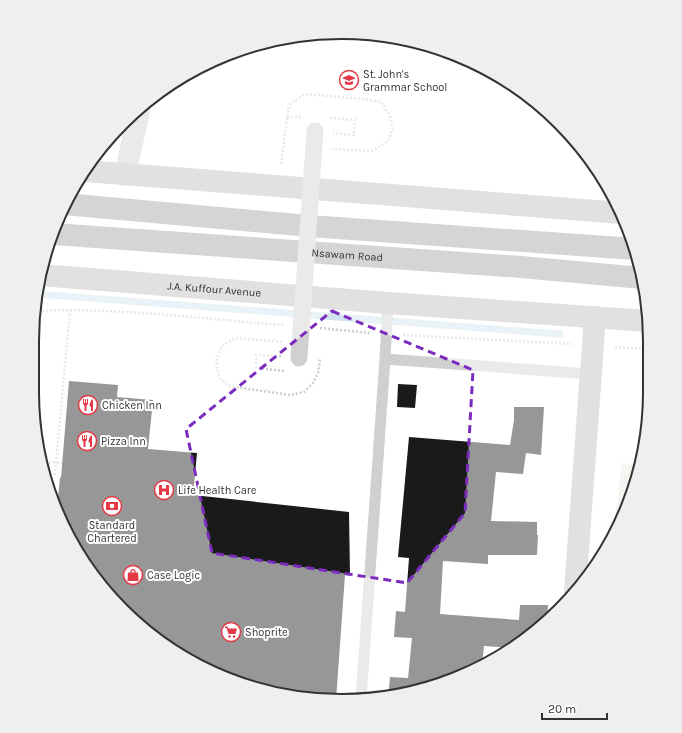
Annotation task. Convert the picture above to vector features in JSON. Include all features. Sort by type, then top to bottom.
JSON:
[{"type":"highway","points":[[71,205],[309,226],[628,249]]},
{"type":"highway","name":"Nsawam Road","points":[[59,234],[521,267],[636,277]]},
{"type":"main road","points":[[91,172],[614,212]]},
{"type":"main road","name":"J.A. Kuffour Avenue","points":[[46,276],[388,303],[642,321]]},
{"type":"main road","points":[[576,582],[595,317]]},
{"type":"street","points":[[125,175],[138,118]]},
{"type":"street","points":[[300,351],[315,132]]},
{"type":"lane","points":[[361,693],[388,303]]},
{"type":"lane","points":[[385,359],[591,374]]},
{"type":"path","points":[[354,135],[355,120]]},
{"type":"path","points":[[321,335],[323,298]]},
{"type":"path","points":[[55,475],[70,310]]},
{"type":"path","points":[[41,311],[106,311],[290,326]]},
{"type":"path","points":[[314,328],[386,334],[643,349]]},
{"type":"path","points":[[300,351],[236,338],[222,346],[216,361],[218,377],[228,386],[290,395],[304,392],[313,383],[318,373],[320,356]]},
{"type":"path","points":[[256,355],[256,368]]},
{"type":"path","points":[[47,461],[62,463]]},
{"type":"highlighted area","points":[[332,311],[473,370],[465,513],[407,583],[212,553],[186,429]]},
{"type":"shaded area","points":[[622,463],[634,465],[627,489],[614,521]]},
{"type":"building","points":[[69,381],[118,385],[117,397],[153,400],[148,449],[197,453],[193,495],[349,512],[350,576],[345,575],[336,694],[282,688],[244,678],[207,663],[190,654],[157,632],[127,606],[101,576],[79,543],[58,497],[60,477],[61,478]]},
{"type":"building","points":[[398,384],[417,385],[415,408],[397,407]]},
{"type":"building","points":[[514,407],[544,407],[541,455],[526,453],[523,474],[496,472],[491,521],[537,522],[537,555],[488,555],[488,564],[443,561],[440,614],[519,620],[520,605],[548,605],[548,612],[525,632],[502,647],[484,646],[483,659],[475,663],[419,684],[389,690],[390,677],[408,678],[412,638],[394,637],[396,611],[405,612],[409,558],[398,557],[409,437],[510,445],[514,420]]},
{"type":"waterway","points":[[43,294],[560,334]]},
{"type":"place","name":"St. John's Grammar School","points":[[349,80]]},
{"type":"place","name":"Chicken Inn","points":[[88,405]]},
{"type":"place","name":"Pizza Inn","points":[[87,441]]},
{"type":"place","name":"Life Health Care","points":[[164,490]]},
{"type":"place","name":"Standard Chartered","points":[[112,506]]},
{"type":"place","name":"Case Logic","points":[[133,575]]},
{"type":"place","name":"Shoprite","points":[[231,632]]}]
